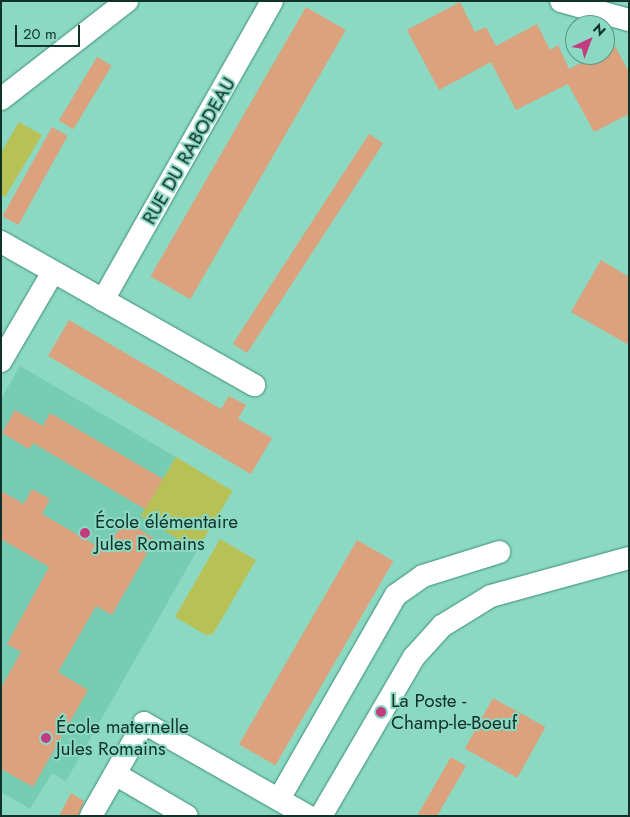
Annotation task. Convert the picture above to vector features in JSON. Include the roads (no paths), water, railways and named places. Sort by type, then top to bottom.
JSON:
[{"type":"street","points":[[1,99],[127,1]]},
{"type":"street","name":"RUE DU RABODEAU","points":[[103,300],[272,1]]},
{"type":"street","points":[[561,1],[629,20]]},
{"type":"street","points":[[1,242],[254,385]]},
{"type":"street","points":[[1,361],[53,272]]},
{"type":"street","points":[[279,799],[396,595],[423,576],[499,552]]},
{"type":"street","points":[[321,816],[414,657],[442,626],[490,596],[629,558]]},
{"type":"street","points":[[92,816],[144,723],[308,816]]},
{"type":"street","points":[[115,774],[187,816]]},
{"type":"place","name":"École élémentaire Jules Romains","points":[[85,533]]},
{"type":"place","name":"La Poste - Champ-le-Boeuf","points":[[381,712]]},
{"type":"place","name":"École maternelle Jules Romains","points":[[46,738]]}]
